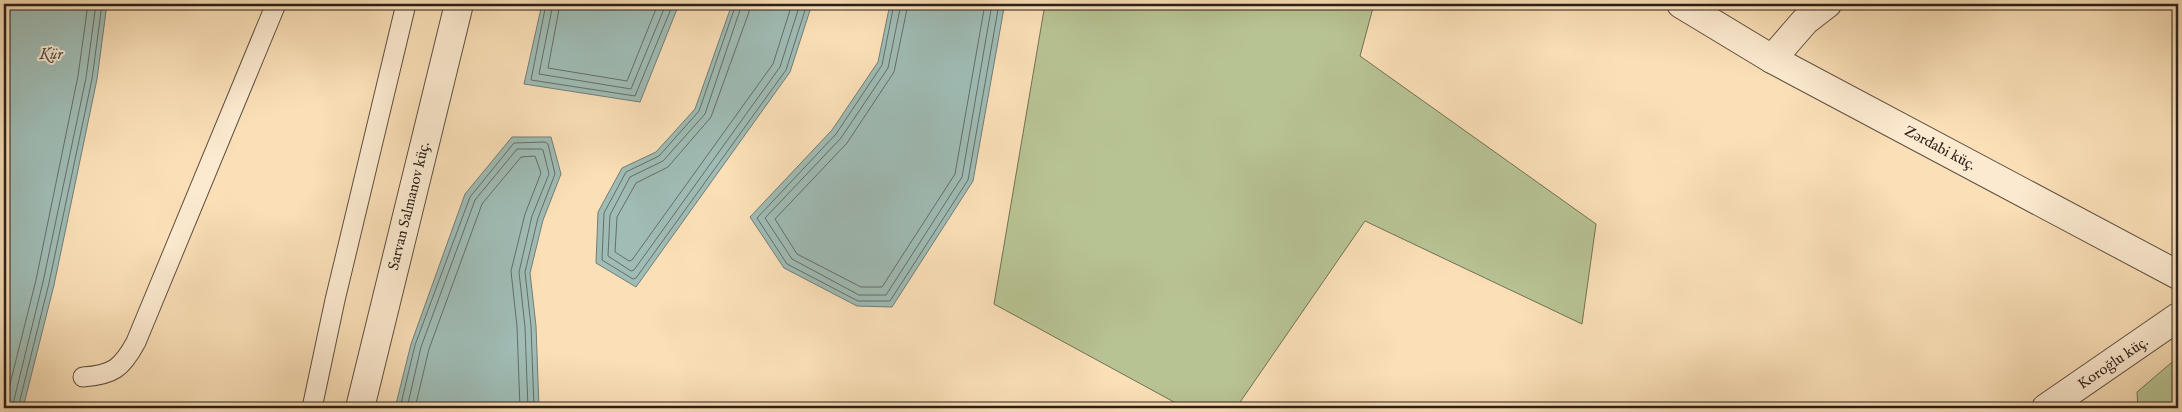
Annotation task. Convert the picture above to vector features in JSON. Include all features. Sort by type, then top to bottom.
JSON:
[{"type":"street","name":"Sarvan Salmanov küç.","points":[[360,408],[459,4]]},
{"type":"street","name":"Zərdabi küç.","points":[[1681,4],[1772,59],[2178,275]]},
{"type":"street","points":[[1772,59],[1805,21],[1827,4]]},
{"type":"street","name":"Koroğlu küç.","points":[[2046,408],[2178,316]]},
{"type":"lane","points":[[83,377],[103,376],[125,362],[136,342],[276,4]]},
{"type":"lane","points":[[312,408],[335,300],[406,4]]},
{"type":"green space","points":[[1045,4],[1374,4],[1360,56],[1596,224],[1582,324],[1365,221],[1236,408],[1185,408],[994,304]]},
{"type":"green space","points":[[2178,357],[2178,408],[2138,408],[2137,392]]},
{"type":"water","name":"Kür","points":[[4,4],[107,4],[97,79],[54,285],[23,408],[4,408]]},
{"type":"water","points":[[542,4],[679,4],[640,102],[524,84]]},
{"type":"water","points":[[732,4],[812,4],[790,72],[636,287],[596,263],[598,212],[622,168],[656,152],[695,109]]},
{"type":"water","points":[[890,4],[1004,4],[1004,8],[973,181],[892,307],[857,306],[784,268],[750,217],[832,130],[878,62]]},
{"type":"water","points":[[512,137],[551,137],[561,174],[543,220],[530,273],[536,326],[539,408],[395,408],[411,344],[465,194]]}]
